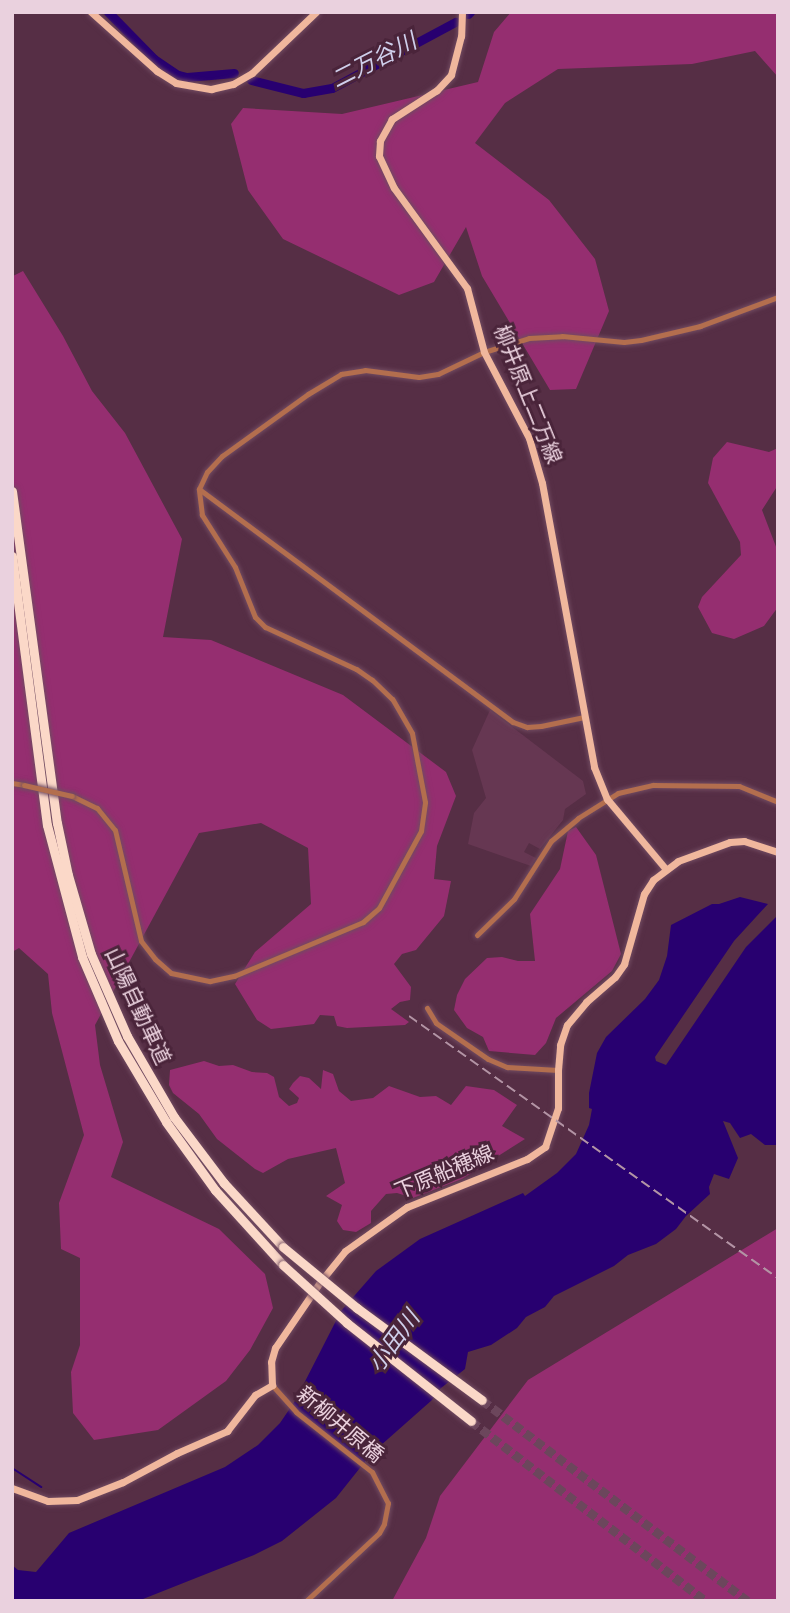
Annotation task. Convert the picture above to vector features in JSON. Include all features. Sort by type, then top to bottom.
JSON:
[{"type":"highway","name":"山陽自動車道","points":[[12,491],[58,823],[68,875],[92,954],[127,1037],[174,1117],[224,1183],[283,1247],[357,1308],[482,1400]]},
{"type":"highway","name":"山陽自動車道","points":[[12,556],[47,825],[82,957],[109,1022],[151,1100],[215,1190],[283,1265],[347,1323],[471,1421]]},
{"type":"main road","points":[[91,12],[157,71],[176,83],[211,89],[233,84],[252,73],[316,12]]},
{"type":"main road","name":"柳井原上二万線","points":[[462,12],[461,36],[451,75],[437,90],[392,119],[380,141],[379,156],[394,188],[467,288],[484,352],[523,424],[537,460],[594,767],[607,799],[665,868]]},
{"type":"main road","name":"下原船穂線","points":[[274,1388],[271,1362],[275,1348],[320,1282],[345,1251],[407,1207],[527,1159],[545,1147],[558,1108],[561,1045],[568,1025],[586,1002],[615,977],[624,964],[644,894],[665,868],[695,853],[730,842],[744,841],[778,852]]},
{"type":"main road","points":[[12,1488],[34,1497],[57,1501],[77,1500],[102,1491],[184,1449],[218,1437],[235,1424],[255,1395],[274,1388]]},
{"type":"street","points":[[12,783],[72,796],[97,808],[115,830],[141,941],[155,959],[180,975],[195,980],[221,980],[341,934],[372,914],[414,846],[425,815],[412,733],[392,699],[356,669],[276,632],[255,617],[239,574],[202,515],[199,489],[206,472],[222,456],[328,380],[365,370],[425,377],[452,370],[484,352],[516,340],[546,336],[624,342],[641,340],[701,326],[778,297]]},
{"type":"street","points":[[199,489],[513,722],[527,727],[541,726],[584,716]]},
{"type":"street","points":[[477,934],[514,900],[551,841],[607,799],[633,787],[739,786],[778,803]]},
{"type":"street","points":[[427,1008],[436,1023],[488,1059],[506,1067],[558,1070]]},
{"type":"street","name":"新柳井原橋","points":[[274,1388],[296,1412],[361,1462],[380,1485],[388,1503],[379,1534],[306,1601]]},
{"type":"shaded area","points":[[511,12],[778,12],[778,77],[755,51],[692,64],[558,69],[505,103],[475,143],[549,200],[595,259],[609,311],[576,389],[550,390],[482,276],[466,227],[434,282],[399,295],[283,239],[248,190],[231,124],[243,108],[342,114],[478,82],[494,32]]},
{"type":"shaded area","points":[[23,271],[63,336],[92,391],[125,433],[182,539],[163,637],[211,640],[343,695],[446,772],[456,796],[437,846],[434,879],[451,881],[444,916],[416,950],[402,954],[394,964],[411,987],[410,1000],[400,1002],[391,1009],[409,1022],[405,1025],[347,1028],[337,1026],[334,1016],[320,1015],[314,1024],[271,1029],[257,1020],[235,984],[255,952],[311,904],[308,848],[261,823],[199,833],[95,1025],[100,1065],[123,1142],[111,1177],[219,1229],[265,1274],[273,1308],[250,1350],[226,1381],[158,1430],[94,1440],[73,1413],[71,1372],[80,1345],[80,1258],[61,1249],[59,1203],[84,1135],[52,1013],[48,974],[19,948],[12,952],[12,290],[13,276]]},
{"type":"shaded area","points":[[727,442],[769,452],[778,448],[778,485],[762,510],[778,552],[778,607],[764,626],[734,639],[712,633],[698,607],[702,597],[741,555],[740,542],[708,483],[713,458]]},
{"type":"shaded area","points":[[490,710],[583,781],[586,794],[565,809],[563,820],[540,849],[529,843],[524,852],[536,858],[531,866],[468,844],[474,813],[486,798],[472,750]]},
{"type":"shaded area","points":[[576,827],[596,855],[621,954],[612,971],[556,1018],[546,1043],[535,1055],[489,1051],[483,1037],[467,1028],[454,1010],[457,995],[465,979],[487,958],[535,961],[530,914],[560,869],[568,831]]},
{"type":"shaded area","points":[[204,1061],[219,1066],[233,1065],[252,1072],[267,1073],[274,1077],[279,1097],[289,1106],[297,1103],[299,1098],[289,1089],[293,1083],[300,1076],[309,1078],[321,1089],[323,1070],[333,1074],[339,1091],[351,1101],[373,1098],[389,1086],[420,1097],[436,1096],[451,1105],[466,1086],[494,1090],[517,1105],[502,1126],[525,1139],[462,1179],[413,1198],[397,1193],[386,1194],[371,1211],[371,1223],[356,1232],[343,1230],[337,1221],[342,1205],[326,1196],[345,1183],[336,1148],[288,1159],[263,1173],[255,1169],[217,1139],[199,1114],[173,1093],[169,1085],[170,1070]]},
{"type":"shaded area","points":[[778,1228],[778,1601],[392,1601],[426,1538],[440,1496],[528,1380]]},
{"type":"water","name":"小田川","points":[[740,897],[768,904],[734,941],[655,1057],[656,1061],[666,1065],[746,947],[778,915],[778,1145],[765,1145],[751,1134],[740,1138],[730,1123],[723,1121],[738,1158],[729,1179],[714,1174],[709,1187],[710,1194],[676,1229],[656,1244],[628,1255],[614,1266],[554,1296],[545,1307],[526,1317],[517,1328],[491,1345],[468,1352],[465,1369],[371,1454],[336,1498],[282,1541],[254,1555],[138,1601],[12,1601],[12,1565],[18,1570],[36,1572],[69,1533],[225,1467],[258,1445],[280,1423],[295,1401],[341,1311],[376,1271],[420,1239],[523,1193],[525,1196],[557,1173],[576,1154],[589,1125],[592,1109],[589,1108],[589,1093],[597,1053],[606,1037],[645,999],[659,980],[667,956],[671,925],[712,904]]},
{"type":"waterway","name":"二万谷川","points":[[108,12],[154,59],[178,75],[187,77],[234,73]]},
{"type":"waterway","name":"二万谷川","points":[[251,80],[303,93],[332,88],[455,22]]},
{"type":"waterway","points":[[12,1468],[41,1487]]},
{"type":"tunnel","points":[[482,1400],[748,1601]]},
{"type":"tunnel","points":[[471,1421],[706,1601]]},
{"type":"railway","points":[[409,1016],[778,1278]]}]
